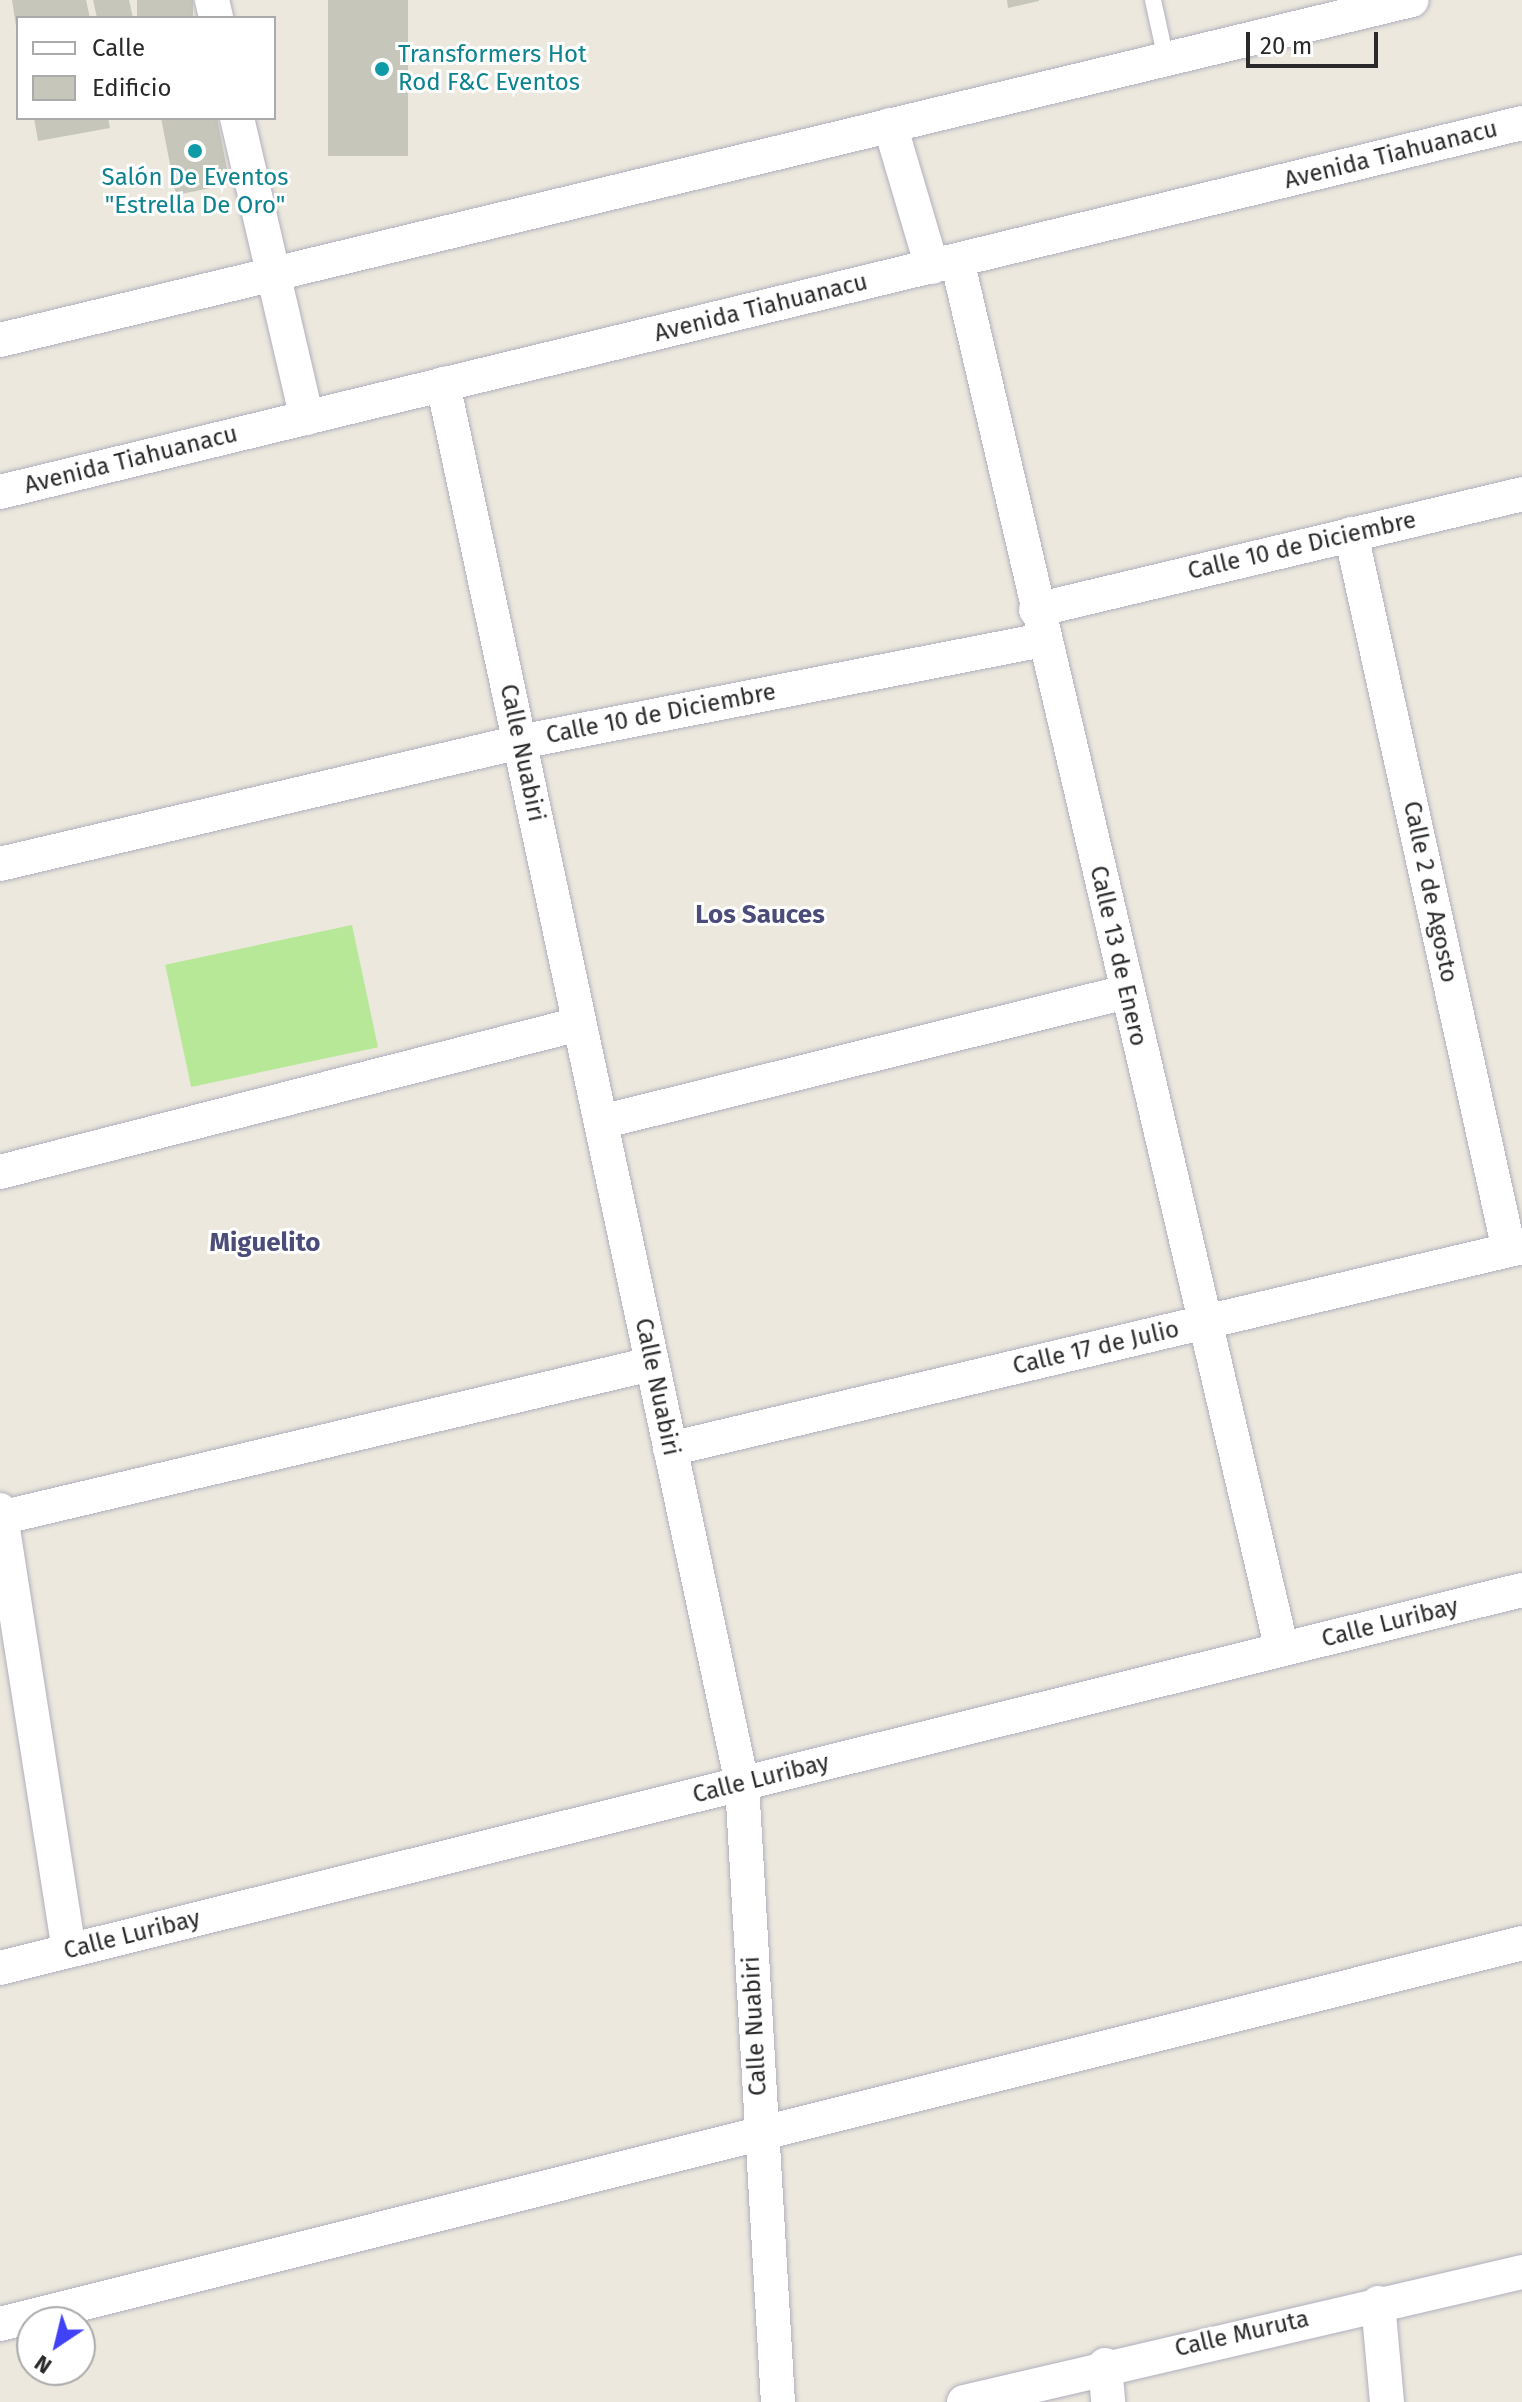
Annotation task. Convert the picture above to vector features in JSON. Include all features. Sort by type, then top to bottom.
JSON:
[{"type":"street","points":[[0,340],[1412,0]]},
{"type":"street","points":[[237,120],[307,418]]},
{"type":"street","name":"Avenida Tiahuanacu","points":[[0,492],[1522,123]]},
{"type":"street","name":"Calle 13 de Enero","points":[[890,125],[944,264],[1040,625],[1282,1650]]},
{"type":"street","name":"Calle Nuabiri","points":[[443,384],[742,1784],[778,2402]]},
{"type":"street","name":"Calle 10 de Diciembre","points":[[0,864],[520,742],[1040,625],[1351,534],[1522,494]]},
{"type":"street","name":"Calle 2 de Agosto","points":[[1351,534],[1515,1249]]},
{"type":"street","points":[[601,1122],[1126,992]]},
{"type":"street","points":[[0,1172],[579,1024]]},
{"type":"street","name":"Calle 17 de Julio","points":[[670,1449],[1515,1249]]},
{"type":"street","points":[[69,1951],[1,1515],[651,1364]]},
{"type":"street","name":"Calle Luribay","points":[[0,1968],[1522,1590]]},
{"type":"street","points":[[0,2324],[1522,1943]]},
{"type":"street","name":"Calle Muruta","points":[[964,2402],[1105,2365],[1522,2272]]},
{"type":"street","points":[[1378,2303],[1387,2402]]},
{"type":"street","points":[[1105,2365],[1108,2402]]},
{"type":"lane","points":[[1153,0],[1166,59]]},
{"type":"green space","points":[[352,925],[378,1047],[191,1087],[165,965]]},
{"type":"building","points":[[12,0],[86,0],[90,16],[16,16],[16,26]]},
{"type":"building","points":[[93,0],[129,0],[133,16],[97,16]]},
{"type":"building","points":[[137,0],[193,0],[193,16],[137,16]]},
{"type":"building","name":"Transformers Hot Rod F&C Eventos","points":[[328,0],[408,0],[408,156],[328,156]]},
{"type":"building","points":[[1007,0],[1039,0],[1039,1],[1008,8]]},
{"type":"building","points":[[34,120],[108,120],[110,128],[38,141]]},
{"type":"building","name":"Salón De Eventos \"Estrella De Oro\"","points":[[161,120],[217,120],[230,184],[176,195]]},
{"type":"place","name":"Transformers Hot Rod F&C Eventos","points":[[382,69]]},
{"type":"place","name":"Salón De Eventos \"Estrella De Oro\"","points":[[195,151]]},
{"type":"district","name":"Los Sauces","points":[[760,915]]},
{"type":"district","name":"Miguelito","points":[[265,1243]]}]
